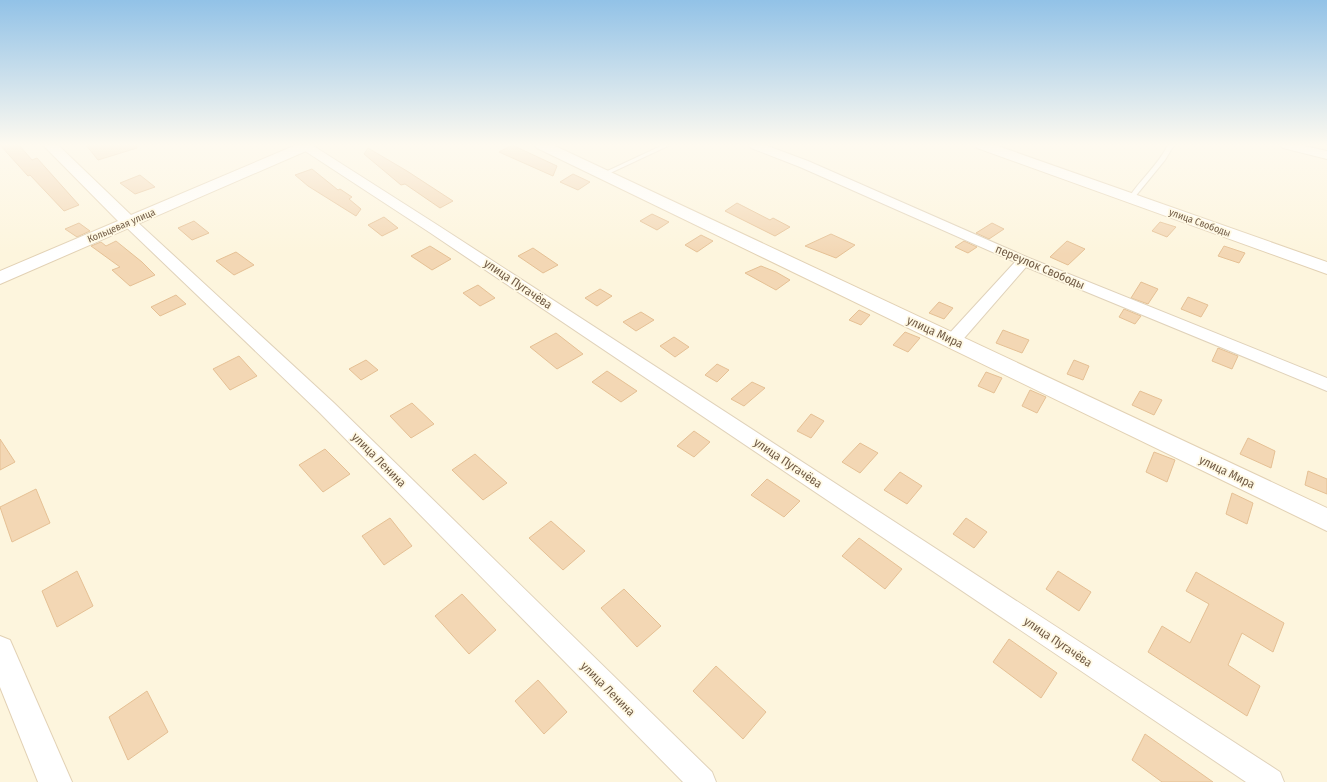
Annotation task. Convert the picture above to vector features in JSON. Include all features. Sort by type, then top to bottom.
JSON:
[{"type":"street","name":"улица Ленина","points":[[87,181],[327,408],[702,782]]},
{"type":"street","name":"Кольцевая улица","points":[[0,278],[223,181]]},
{"type":"street","name":"улица Пугачёва","points":[[362,181],[1270,782]]},
{"type":"street","name":"улица Мира","points":[[620,181],[1327,520]]},
{"type":"street","name":"переулок Свободы","points":[[844,181],[1024,261],[1327,385]]},
{"type":"street","name":"улица Свободы","points":[[1087,181],[1327,268]]},
{"type":"street","points":[[953,340],[1024,261]]},
{"type":"street","points":[[0,650],[55,782]]},
{"type":"lane","points":[[1132,197],[1143,181]]},
{"type":"building","points":[[36,181],[58,181],[79,205],[64,211]]},
{"type":"building","points":[[124,181],[148,181],[155,187],[135,194],[120,183]]},
{"type":"building","points":[[303,181],[327,181],[338,190],[340,189],[352,197],[349,199],[361,209],[356,216]]},
{"type":"building","points":[[397,181],[423,181],[453,201],[440,208],[405,184],[401,185]]},
{"type":"building","points":[[589,181],[590,182],[578,190],[560,182]]},
{"type":"building","points":[[737,203],[770,220],[773,218],[790,227],[775,236],[725,211]]},
{"type":"building","points":[[652,214],[669,222],[657,230],[640,221]]},
{"type":"building","points":[[384,217],[398,228],[382,236],[368,225]]},
{"type":"building","points":[[194,221],[209,233],[192,240],[178,228]]},
{"type":"building","points":[[1160,222],[1176,227],[1167,237],[1152,231]]},
{"type":"building","points":[[79,223],[90,231],[77,237],[65,229]]},
{"type":"building","points":[[992,223],[1004,229],[989,239],[976,233]]},
{"type":"building","points":[[831,234],[855,245],[836,258],[805,246]]},
{"type":"building","points":[[701,235],[713,241],[697,252],[685,245]]},
{"type":"building","points":[[116,241],[142,262],[155,275],[130,286],[112,270],[120,267],[91,246],[101,242],[106,246]]},
{"type":"building","points":[[964,241],[977,247],[968,253],[955,247]]},
{"type":"building","points":[[1067,241],[1085,249],[1068,265],[1050,257]]},
{"type":"building","points":[[430,246],[451,259],[432,270],[411,256]]},
{"type":"building","points":[[1224,246],[1245,253],[1239,263],[1218,256]]},
{"type":"building","points":[[533,248],[558,265],[543,273],[518,256]]},
{"type":"building","points":[[236,252],[254,265],[234,275],[216,261]]},
{"type":"building","points":[[761,266],[790,280],[776,290],[745,273]]},
{"type":"building","points":[[1141,282],[1158,289],[1148,304],[1131,298]]},
{"type":"building","points":[[478,285],[495,298],[480,306],[463,293]]},
{"type":"building","points":[[600,289],[612,296],[597,306],[585,298]]},
{"type":"building","points":[[176,295],[186,304],[160,316],[151,307]]},
{"type":"building","points":[[1188,297],[1208,305],[1201,317],[1181,309]]},
{"type":"building","points":[[939,302],[953,308],[944,319],[929,313]]},
{"type":"building","points":[[1124,309],[1141,316],[1135,324],[1119,317]]},
{"type":"building","points":[[859,310],[870,315],[861,325],[849,320]]},
{"type":"building","points":[[641,312],[654,320],[636,331],[623,322]]},
{"type":"building","points":[[1003,330],[1029,340],[1022,353],[996,343]]},
{"type":"building","points":[[905,332],[920,338],[908,352],[893,345]]},
{"type":"building","points":[[556,333],[583,354],[557,369],[530,347]]},
{"type":"building","points":[[674,337],[689,347],[675,357],[660,346]]},
{"type":"building","points":[[1218,348],[1238,356],[1232,369],[1212,361]]},
{"type":"building","points":[[239,356],[257,376],[230,390],[213,369]]},
{"type":"building","points":[[366,360],[378,370],[361,380],[349,369]]},
{"type":"building","points":[[1074,360],[1089,366],[1083,380],[1067,374]]},
{"type":"building","points":[[717,364],[729,370],[717,382],[705,375]]},
{"type":"building","points":[[607,371],[637,391],[621,402],[592,382]]},
{"type":"building","points":[[986,372],[1002,378],[994,393],[978,386]]},
{"type":"building","points":[[752,382],[765,388],[744,406],[731,399]]},
{"type":"building","points":[[1030,390],[1046,397],[1037,413],[1022,406]]},
{"type":"building","points":[[1140,391],[1162,400],[1154,415],[1132,405]]},
{"type":"building","points":[[412,403],[434,424],[411,438],[390,416]]},
{"type":"building","points":[[811,414],[824,421],[811,438],[797,431]]},
{"type":"building","points":[[694,431],[710,442],[694,457],[677,446]]},
{"type":"building","points":[[1248,438],[1275,451],[1271,468],[1240,454]]},
{"type":"building","points":[[0,439],[15,462],[0,470]]},
{"type":"building","points":[[860,443],[878,453],[860,473],[842,462]]},
{"type":"building","points":[[325,449],[350,474],[323,492],[299,465]]},
{"type":"building","points":[[1154,452],[1175,460],[1167,482],[1146,472]]},
{"type":"building","points":[[475,454],[507,483],[483,500],[452,470]]},
{"type":"building","points":[[1308,471],[1327,479],[1327,494],[1305,485]]},
{"type":"building","points":[[900,472],[922,486],[907,504],[884,490]]},
{"type":"building","points":[[767,479],[800,501],[784,517],[751,495]]},
{"type":"building","points":[[36,489],[50,523],[12,542],[0,507]]},
{"type":"building","points":[[1232,493],[1253,503],[1247,524],[1226,514]]},
{"type":"building","points":[[390,518],[412,546],[384,565],[362,536]]},
{"type":"building","points":[[966,518],[987,532],[974,548],[953,534]]},
{"type":"building","points":[[551,521],[585,551],[563,570],[529,538]]},
{"type":"building","points":[[859,538],[902,569],[885,589],[842,556]]},
{"type":"building","points":[[77,571],[93,606],[57,627],[42,591]]},
{"type":"building","points":[[1058,571],[1091,592],[1079,611],[1046,589]]},
{"type":"building","points":[[1196,572],[1284,623],[1273,652],[1242,633],[1228,665],[1260,686],[1247,716],[1148,652],[1162,626],[1190,643],[1209,604],[1186,591]]},
{"type":"building","points":[[624,589],[661,626],[637,647],[601,608]]},
{"type":"building","points":[[462,594],[496,630],[469,654],[435,616]]},
{"type":"building","points":[[1009,639],[1057,673],[1041,698],[993,662]]},
{"type":"building","points":[[716,666],[766,712],[743,739],[693,691]]},
{"type":"building","points":[[538,680],[567,712],[544,734],[515,701]]},
{"type":"building","points":[[147,691],[168,732],[128,760],[109,717]]},
{"type":"building","points":[[1145,734],[1213,782],[1162,782],[1132,760]]}]
